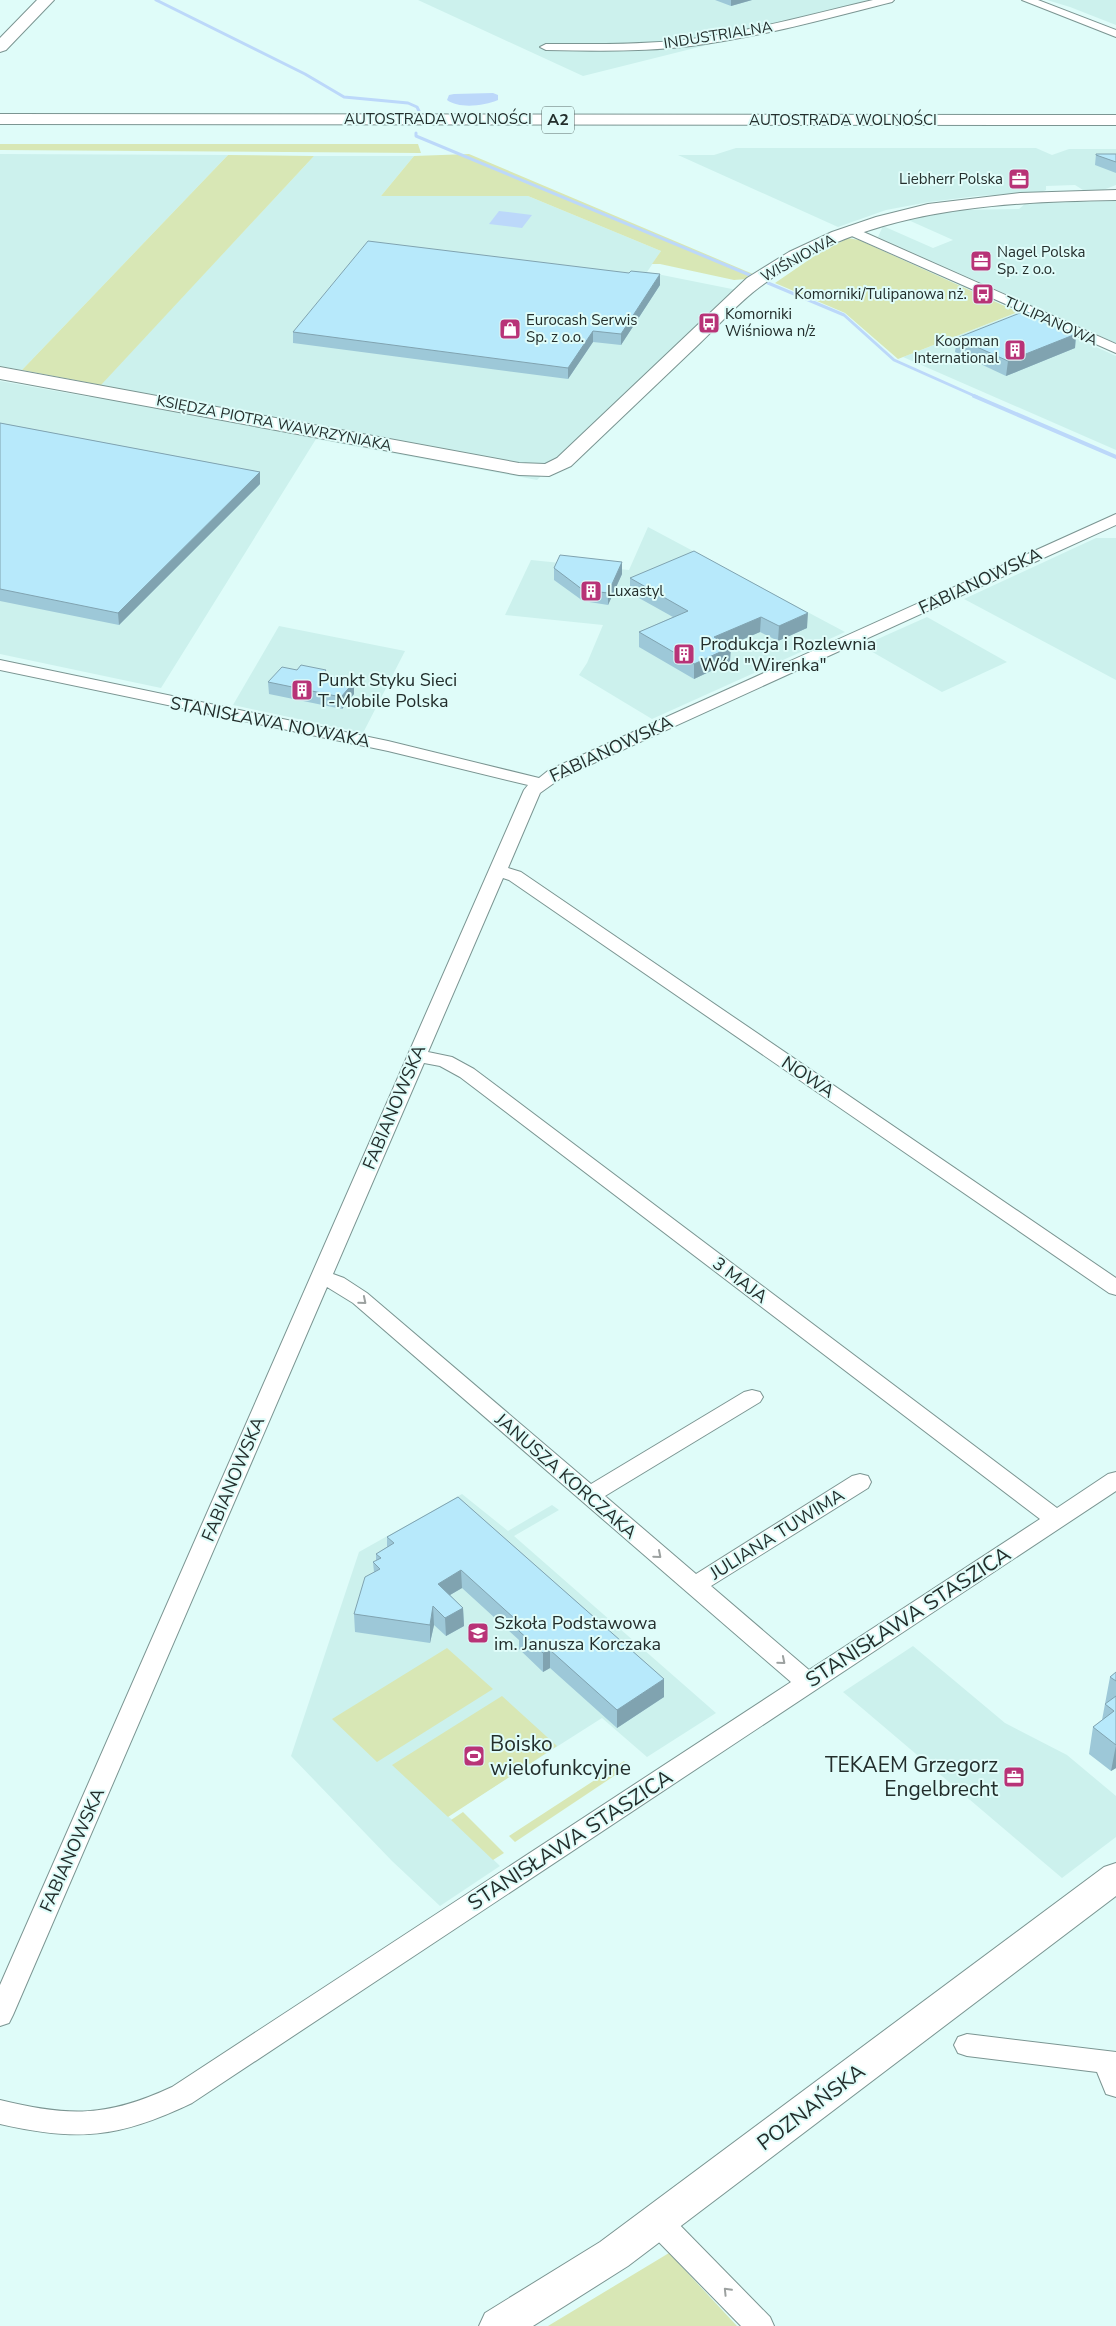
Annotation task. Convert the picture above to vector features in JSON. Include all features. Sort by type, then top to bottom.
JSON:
[{"type":"main road","points":[[0,46],[46,0]]},
{"type":"main road","name":"AUTOSTRADA WOLNOŚCI","points":[[0,119],[1116,120]]},
{"type":"main road","name":"AUTOSTRADA WOLNOŚCI","points":[[0,126],[1116,128]]},
{"type":"main road","name":"WIŚNIOWA","points":[[549,470],[564,462],[754,282],[785,262],[850,230],[896,216],[954,204],[1028,197],[1116,195]]},
{"type":"main road","name":"KSIĘDZA PIOTRA WAWRZYNIAKA","points":[[0,373],[520,469],[549,470]]},
{"type":"main road","name":"POZNAŃSKA","points":[[499,2326],[566,2286],[658,2222],[1116,1877]]},
{"type":"street","name":"INDUSTRIALNA","points":[[546,47],[628,46],[688,42],[744,34],[888,0]]},
{"type":"street","points":[[1028,0],[1116,34]]},
{"type":"street","name":"TULIPANOWA","points":[[850,230],[1116,350]]},
{"type":"street","name":"FABIANOWSKA","points":[[0,2015],[528,800],[540,783],[559,772],[1116,519]]},
{"type":"street","name":"STANISŁAWA NOWAKA","points":[[0,665],[396,748],[540,783]]},
{"type":"street","name":"NOWA","points":[[497,871],[515,876],[1116,1288]]},
{"type":"street","name":"3 MAJA","points":[[416,1056],[445,1061],[467,1073],[1056,1519]]},
{"type":"street","name":"JANUSZA KORCZAKA","points":[[321,1278],[337,1283],[360,1298],[808,1683]]},
{"type":"street","points":[[589,1495],[752,1397]]},
{"type":"street","name":"STANISŁAWA STASZICA","points":[[0,2112],[58,2125],[92,2124],[140,2114],[182,2095],[1116,1480]]},
{"type":"street","name":"JULIANA TUWIMA","points":[[694,1586],[860,1482]]},
{"type":"street","points":[[967,2046],[1114,2070]]},
{"type":"street","points":[[658,2222],[760,2326]]},
{"type":"shaded area","points":[[418,0],[872,0],[732,33],[731,39],[583,76]]},
{"type":"shaded area","points":[[1047,0],[1116,0],[1116,25],[1070,7]]},
{"type":"shaded area","points":[[493,93],[498,95],[498,100],[486,104],[465,106],[447,100],[449,95],[454,94]]},
{"type":"shaded area","points":[[736,148],[1036,148],[1052,155],[1069,149],[1116,149],[1116,185],[1103,190],[1083,190],[1075,185],[1046,186],[1046,190],[1042,192],[977,196],[929,202],[886,210],[838,227],[678,155],[714,155]]},
{"type":"shaded area","points":[[0,154],[228,155],[22,370],[0,366]]},
{"type":"shaded area","points":[[314,156],[414,156],[381,196],[528,196],[661,251],[647,272],[737,290],[537,480],[316,439],[161,688],[0,654],[0,381],[89,397]]},
{"type":"shaded area","name":"Nagel Polska Sp. z o.o.","points":[[1116,201],[1116,343],[878,237],[883,226],[933,248],[953,240],[906,219],[958,210],[1019,209],[1026,203]]},
{"type":"shaded area","points":[[499,211],[532,215],[522,228],[489,224]]},
{"type":"shaded area","points":[[1019,312],[1116,356],[1116,450],[903,357]]},
{"type":"shaded area","points":[[648,527],[845,632],[652,719],[579,675],[587,663],[603,625],[505,615],[531,560],[629,570]]},
{"type":"shaded area","points":[[1096,538],[1116,538],[1116,680],[964,599]]},
{"type":"shaded area","points":[[927,617],[1007,662],[942,692],[862,646]]},
{"type":"shaded area","points":[[279,626],[405,651],[363,733],[233,705]]},
{"type":"shaded area","name":"Szkoła Podstawowa im. Janusza Korczaka","points":[[462,1494],[508,1531],[552,1505],[559,1510],[514,1536],[716,1713],[647,1757],[602,1718],[448,1816],[500,1866],[440,1906],[392,1861],[291,1756],[359,1552]]},
{"type":"shaded area","name":"TEKAEM Grzegorz Engelbrecht","points":[[913,1646],[1005,1723],[1067,1755],[1116,1796],[1116,1837],[1062,1878],[843,1692]]},
{"type":"green space","points":[[0,144],[418,144],[421,153],[0,150]]},
{"type":"green space","points":[[469,154],[753,274],[746,279],[734,280],[660,264],[652,264],[661,251],[528,196],[381,196],[414,156]]},
{"type":"green space","points":[[228,155],[314,156],[101,385],[22,370]]},
{"type":"green space","points":[[848,238],[859,240],[1018,312],[898,359],[845,313],[775,283],[813,257]]},
{"type":"green space","points":[[447,1648],[493,1689],[377,1762],[332,1719]]},
{"type":"green space","name":"Boisko wielofunkcyjne","points":[[502,1696],[557,1746],[448,1817],[392,1765]]},
{"type":"green space","points":[[624,1761],[629,1766],[515,1842],[509,1836]]},
{"type":"green space","points":[[463,1812],[504,1853],[493,1860],[451,1820]]},
{"type":"green space","points":[[669,2253],[737,2326],[548,2326]]},
{"type":"building","points":[[1116,154],[1116,162],[1096,155]]},
{"type":"building","points":[[368,241],[629,273],[631,271],[660,274],[621,334],[593,331],[568,368],[293,332]]},
{"type":"building","points":[[1025,311],[1076,334],[1008,361],[957,338]]},
{"type":"building","points":[[0,423],[260,472],[118,613],[0,589]]},
{"type":"building","points":[[694,551],[808,613],[779,626],[761,617],[714,637],[731,647],[694,664],[639,632],[688,611],[630,578]]},
{"type":"building","points":[[560,555],[622,562],[608,593],[583,590],[554,568]]},
{"type":"building","points":[[301,665],[326,670],[322,675],[354,682],[341,697],[268,682],[282,667],[297,670]]},
{"type":"building","name":"Szkoła Podstawowa im. Janusza Korczaka","points":[[458,1497],[664,1679],[617,1710],[550,1650],[543,1653],[519,1631],[525,1628],[461,1570],[438,1584],[463,1608],[445,1618],[433,1606],[430,1625],[354,1614],[365,1577],[380,1569],[373,1562],[381,1558],[376,1554],[394,1543],[387,1537]]},
{"type":"building","points":[[1116,1672],[1116,1681],[1110,1677]]},
{"type":"building","points":[[1116,1696],[1116,1745],[1093,1727],[1114,1711],[1105,1704]]},
{"type":"waterway","points":[[156,0],[305,74],[344,97],[408,103],[417,107],[419,111]]},
{"type":"waterway","points":[[416,133],[416,136],[752,276]]},
{"type":"waterway","points":[[768,283],[844,315],[894,360],[977,397]]},
{"type":"waterway","points":[[974,396],[1116,457]]},
{"type":"place","name":"Liebherr Polska","points":[[1019,179]]},
{"type":"place","name":"Nagel Polska Sp. z o.o.","points":[[981,261]]},
{"type":"place","name":"Komorniki/Tulipanowa nż.","points":[[983,294]]},
{"type":"place","name":"Komorniki Wiśniowa n/ż","points":[[709,323]]},
{"type":"place","name":"Eurocash Serwis Sp. z o.o.","points":[[510,329]]},
{"type":"place","name":"Koopman International","points":[[1015,350]]},
{"type":"place","name":"Luxastyl","points":[[591,591]]},
{"type":"place","name":"Produkcja i Rozlewnia Wód \"Wirenka\"","points":[[684,654]]},
{"type":"place","name":"Punkt Styku Sieci T-Mobile Polska","points":[[302,690]]},
{"type":"place","name":"Szkoła Podstawowa im. Janusza Korczaka","points":[[478,1633]]},
{"type":"place","name":"Boisko wielofunkcyjne","points":[[474,1756]]},
{"type":"place","name":"TEKAEM Grzegorz Engelbrecht","points":[[1014,1777]]}]
